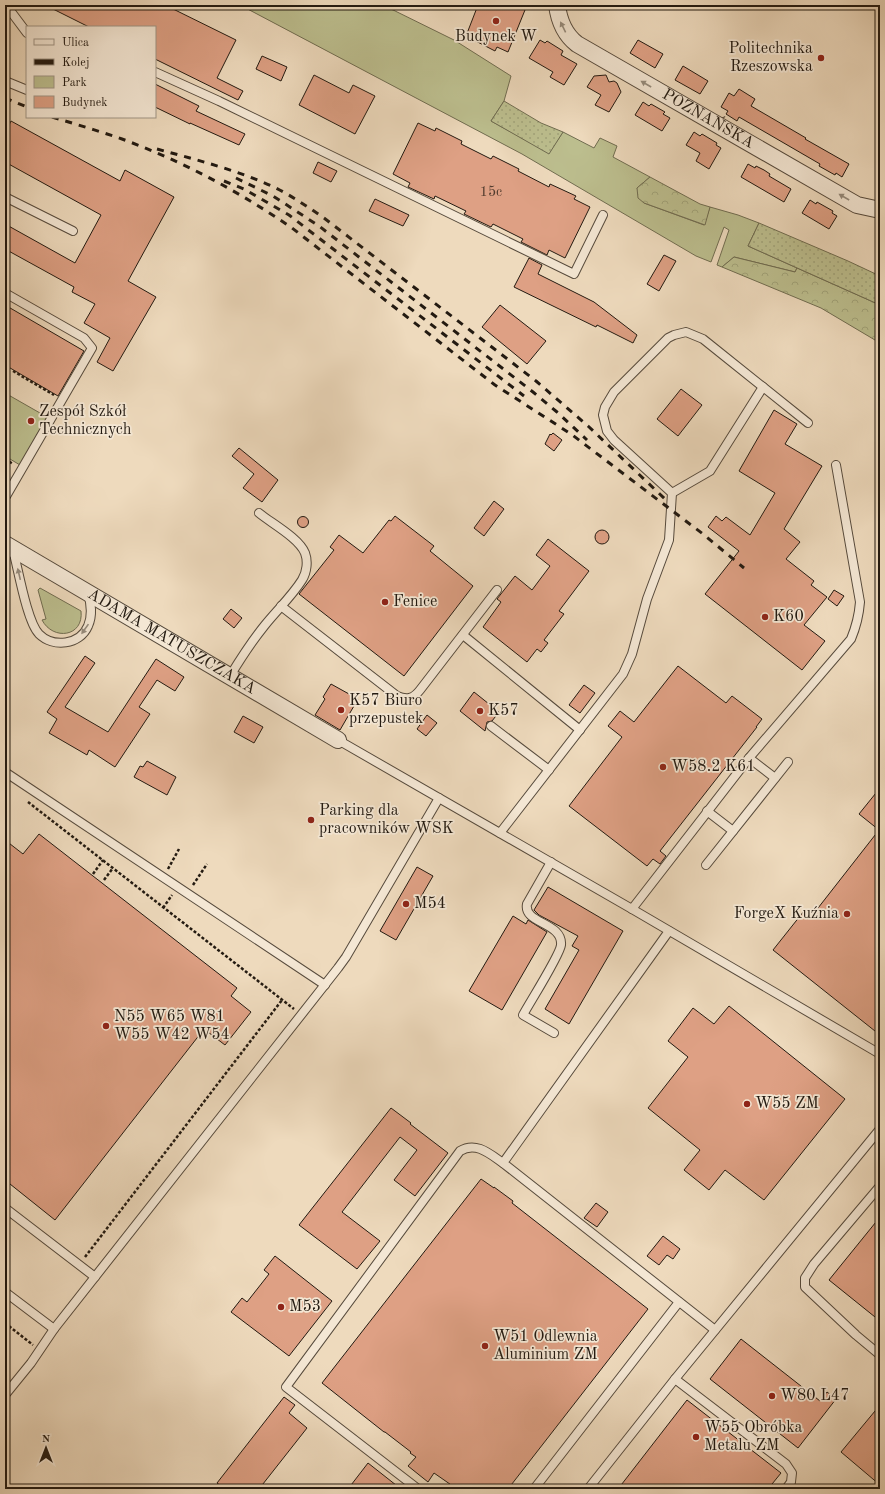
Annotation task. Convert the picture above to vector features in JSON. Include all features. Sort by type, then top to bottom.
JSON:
[{"type":"street","name":"POZNAŃSKA","points":[[556,5],[562,26],[571,39],[577,44],[857,205],[880,210]]},
{"type":"street","name":"ADAMA MATUSZCZAKA","points":[[9,546],[338,740]]},
{"type":"lane","points":[[6,5],[26,32]]},
{"type":"lane","points":[[156,72],[219,101],[574,274],[603,215]]},
{"type":"lane","points":[[5,81],[26,90]]},
{"type":"lane","points":[[5,197],[72,231]]},
{"type":"lane","points":[[5,293],[84,338],[92,348],[5,498]]},
{"type":"lane","points":[[672,493],[614,440],[607,431],[604,415],[605,407],[614,392],[668,338],[680,332],[686,332],[703,339],[808,423]]},
{"type":"lane","points":[[672,493],[710,471],[763,387]]},
{"type":"lane","points":[[632,909],[749,758],[851,639],[860,612],[860,602],[836,465]]},
{"type":"lane","points":[[500,833],[623,674],[628,665],[647,599],[669,540],[672,493]]},
{"type":"lane","points":[[230,676],[244,653],[302,580],[307,566],[301,547],[296,541],[259,513]]},
{"type":"lane","points":[[9,546],[30,617],[38,633],[44,638],[51,641],[66,642],[73,640],[84,632],[90,620],[91,611],[88,592]]},
{"type":"lane","points":[[281,606],[397,696],[404,699],[410,699],[416,696],[496,590]]},
{"type":"lane","points":[[463,635],[580,730]]},
{"type":"lane","points":[[491,726],[549,770]]},
{"type":"lane","points":[[338,740],[669,930],[880,1054]]},
{"type":"lane","points":[[749,758],[775,778]]},
{"type":"lane","points":[[706,865],[788,762]]},
{"type":"lane","points":[[5,772],[325,985]]},
{"type":"lane","points":[[5,1395],[31,1363],[54,1329],[346,957],[439,798]]},
{"type":"lane","points":[[707,811],[733,831]]},
{"type":"lane","points":[[551,862],[526,908],[529,915],[556,931],[560,936],[560,950],[523,1015],[554,1033]]},
{"type":"lane","points":[[503,1163],[669,930]]},
{"type":"lane","points":[[588,1489],[675,1379],[880,1129]]},
{"type":"lane","points":[[418,1489],[286,1387],[460,1151],[465,1147],[475,1147],[484,1150],[503,1163],[715,1330]]},
{"type":"lane","points":[[880,1186],[814,1264],[805,1278],[805,1287],[856,1335],[880,1355]]},
{"type":"lane","points":[[5,1208],[95,1277]]},
{"type":"lane","points":[[5,1292],[54,1329]]},
{"type":"lane","points":[[534,1489],[679,1302]]},
{"type":"lane","points":[[675,1379],[786,1464],[792,1473],[791,1482],[786,1489]]},
{"type":"path","points":[[13,371],[62,400]]},
{"type":"path","points":[[5,459],[16,466]]},
{"type":"path","points":[[27,801],[295,1010],[299,1004]]},
{"type":"path","points":[[168,870],[179,849]]},
{"type":"path","points":[[93,874],[102,860]]},
{"type":"path","points":[[104,880],[113,868]]},
{"type":"path","points":[[78,1265],[282,1000]]},
{"type":"path","points":[[5,1323],[33,1345]]},
{"type":"green space","points":[[240,5],[385,6],[454,40],[511,76],[504,101],[491,121],[549,153],[563,132],[594,148],[600,138],[617,146],[613,157],[650,177],[637,188],[644,203],[704,225],[710,207],[759,223],[748,246],[797,268],[795,272],[734,257],[722,267],[717,265],[729,230],[724,227],[711,262],[696,256],[522,154]]},
{"type":"green space","points":[[504,101],[541,123],[563,132],[549,154],[491,121]]},
{"type":"green space","points":[[650,177],[700,204],[710,207],[705,225],[644,203],[638,198],[637,188]]},
{"type":"green space","points":[[759,223],[880,276],[880,305],[748,246]]},
{"type":"green space","points":[[734,257],[795,272],[797,268],[880,305],[880,343],[821,308],[722,267]]},
{"type":"green space","points":[[5,393],[47,417],[20,465],[5,456]]},
{"type":"green space","points":[[40,588],[81,611],[81,620],[73,631],[60,633],[47,627],[42,620],[46,619],[38,590]]},
{"type":"building","points":[[45,5],[165,5],[236,40],[217,78],[243,91],[238,100],[156,59],[156,26],[87,26]]},
{"type":"building","name":"Budynek W","points":[[478,5],[527,5],[508,52],[497,47],[495,51],[466,36]]},
{"type":"building","points":[[540,40],[545,43],[547,41],[563,51],[561,55],[577,64],[564,85],[550,77],[553,72],[529,58]]},
{"type":"building","points":[[638,40],[663,54],[655,68],[630,53]]},
{"type":"building","points":[[262,56],[287,67],[281,81],[256,69]]},
{"type":"building","points":[[683,66],[708,81],[700,94],[675,80]]},
{"type":"building","points":[[314,75],[349,93],[353,85],[375,96],[355,134],[299,105]]},
{"type":"building","points":[[606,75],[609,82],[614,81],[617,83],[621,92],[609,112],[595,105],[601,95],[587,87],[594,76]]},
{"type":"building","points":[[156,84],[199,106],[196,111],[245,134],[239,145],[156,107]]},
{"type":"building","points":[[739,89],[755,99],[751,106],[849,164],[842,177],[836,173],[835,175],[819,166],[820,164],[739,117],[737,121],[726,114],[728,111],[721,107],[729,93],[734,96]]},
{"type":"building","points":[[643,102],[649,106],[651,104],[665,112],[663,114],[670,118],[662,131],[635,115]]},
{"type":"building","points":[[11,121],[120,181],[125,170],[174,197],[128,281],[156,297],[113,371],[97,362],[110,338],[84,323],[95,304],[72,292],[74,287],[5,249],[5,224],[75,263],[101,215],[5,162],[5,133]]},
{"type":"building","points":[[418,123],[435,131],[436,128],[462,141],[461,144],[491,159],[493,156],[519,169],[518,171],[549,187],[550,184],[576,196],[574,199],[590,207],[565,258],[549,250],[547,255],[521,242],[523,239],[493,224],[491,227],[464,214],[466,211],[435,196],[434,199],[408,187],[410,183],[393,174]]},
{"type":"building","points":[[694,132],[700,136],[702,134],[717,143],[716,145],[721,148],[709,169],[696,161],[700,153],[686,145]]},
{"type":"building","points":[[318,162],[337,171],[331,182],[313,173]]},
{"type":"building","points":[[748,164],[755,168],[756,166],[764,170],[770,174],[769,176],[791,189],[784,202],[741,177]]},
{"type":"building","points":[[375,199],[409,215],[403,226],[369,211]]},
{"type":"building","points":[[810,200],[816,204],[817,202],[833,211],[832,213],[837,216],[829,229],[802,213]]},
{"type":"building","points":[[664,255],[676,261],[659,291],[647,284]]},
{"type":"building","points":[[529,258],[542,265],[538,274],[594,302],[637,335],[633,343],[597,325],[596,327],[514,287]]},
{"type":"building","points":[[5,305],[84,351],[58,396],[5,365]]},
{"type":"building","points":[[500,305],[546,341],[527,364],[482,327]]},
{"type":"building","points":[[681,389],[702,405],[678,436],[657,419]]},
{"type":"building","points":[[774,410],[797,424],[785,444],[822,466],[784,529],[800,542],[786,559],[814,581],[811,585],[827,597],[804,625],[825,641],[802,670],[705,594],[739,551],[708,527],[716,516],[722,521],[726,517],[750,535],[775,493],[739,471]]},
{"type":"building","points":[[553,433],[562,440],[554,451],[545,444],[550,434],[551,435]]},
{"type":"building","points":[[239,448],[278,480],[262,502],[243,488],[254,474],[232,456]]},
{"type":"building","points":[[494,501],[504,509],[484,536],[474,528]]},
{"type":"building","points":[[303,516],[307,518],[309,522],[307,526],[303,528],[299,526],[297,522],[299,518]]},
{"type":"building","name":"Fenice","points":[[395,516],[434,546],[430,551],[473,586],[404,676],[299,594],[334,550],[330,547],[339,535],[363,553],[389,520],[391,521]]},
{"type":"building","points":[[602,530],[607,532],[609,537],[607,542],[602,544],[597,542],[595,537],[597,532]]},
{"type":"building","points":[[548,539],[589,571],[559,611],[564,614],[544,640],[548,643],[541,652],[537,649],[527,662],[483,627],[501,602],[497,599],[515,576],[532,590],[550,566],[536,555]]},
{"type":"building","points":[[834,590],[844,596],[837,606],[828,599]]},
{"type":"building","points":[[231,609],[242,618],[234,628],[223,619]]},
{"type":"building","points":[[85,656],[95,663],[65,707],[108,732],[156,659],[184,677],[175,691],[157,680],[139,707],[150,714],[115,767],[89,750],[87,755],[49,733],[57,719],[47,712]]},
{"type":"building","name":"W58.2 K61","points":[[678,666],[726,703],[732,696],[762,719],[660,851],[666,856],[660,864],[653,859],[647,866],[569,806],[622,737],[608,726],[620,711],[634,722]]},
{"type":"building","name":"K57 Biuro przepustek","points":[[331,684],[358,699],[340,730],[315,715],[325,699],[323,697]]},
{"type":"building","points":[[584,685],[595,693],[580,713],[569,705]]},
{"type":"building","name":"K57","points":[[474,692],[499,712],[492,721],[487,722],[485,731],[460,711]]},
{"type":"building","points":[[427,715],[437,723],[426,736],[417,729]]},
{"type":"building","points":[[243,716],[263,727],[254,743],[234,732]]},
{"type":"building","points":[[147,761],[176,777],[167,795],[134,777],[140,766],[143,767]]},
{"type":"building","name":"ForgeX Kuźnia","points":[[880,788],[880,1035],[773,950],[804,911],[811,917],[879,830],[859,814]]},
{"type":"building","name":"N55 W65 W81 W55 W42 W54","points":[[39,834],[237,988],[231,996],[251,1012],[225,1045],[204,1029],[55,1220],[5,1180],[5,840],[23,854]]},
{"type":"building","name":"M54","points":[[417,867],[433,876],[396,940],[380,931]]},
{"type":"building","points":[[548,887],[623,931],[569,1024],[545,1009],[579,950],[572,946],[578,936],[539,915],[534,910]]},
{"type":"building","points":[[513,916],[526,924],[528,920],[547,932],[502,1010],[469,991]]},
{"type":"building","name":"W55 ZM","points":[[729,1006],[845,1099],[764,1200],[725,1170],[709,1190],[684,1170],[700,1150],[648,1108],[688,1057],[668,1041],[693,1008],[714,1024]]},
{"type":"building","points":[[391,1108],[448,1153],[415,1196],[394,1180],[417,1150],[400,1137],[342,1212],[380,1241],[357,1269],[299,1225]]},
{"type":"building","name":"W51 Odlewnia Aluminium ZM","points":[[481,1179],[513,1201],[512,1203],[648,1309],[508,1489],[457,1489],[434,1473],[428,1482],[408,1466],[416,1457],[410,1453],[411,1452],[322,1383]]},
{"type":"building","points":[[596,1203],[608,1212],[597,1227],[584,1218]]},
{"type":"building","points":[[880,1217],[880,1321],[829,1280]]},
{"type":"building","points":[[663,1236],[680,1249],[673,1259],[667,1255],[659,1265],[647,1256]]},
{"type":"building","name":"M53","points":[[275,1256],[332,1301],[289,1356],[231,1312],[242,1298],[247,1302],[269,1274],[264,1270]]},
{"type":"building","name":"W80 L47","points":[[741,1339],[820,1401],[827,1392],[836,1399],[798,1448],[710,1379]]},
{"type":"building","points":[[284,1397],[295,1405],[289,1413],[307,1428],[259,1489],[225,1489],[217,1483]]},
{"type":"building","name":"W55 Obróbka Metalu ZM","points":[[687,1400],[781,1473],[768,1489],[618,1489]]},
{"type":"building","points":[[880,1405],[880,1485],[841,1452]]},
{"type":"building","points":[[368,1463],[401,1489],[348,1489]]},
{"type":"railway","points":[[5,98],[26,107]]},
{"type":"railway","points":[[55,118],[122,139],[167,157],[210,178],[252,202],[292,228],[495,385],[571,434],[703,534],[744,568]]},
{"type":"railway","points":[[157,149],[246,175],[287,194],[324,218],[536,381],[588,426],[665,499]]},
{"type":"railway","points":[[236,178],[273,196],[319,226],[533,392],[587,440]]},
{"type":"railway","points":[[224,181],[244,189],[289,215],[524,396]]},
{"type":"place","name":"Budynek W","points":[[496,21]]},
{"type":"place","name":"Politechnika Rzeszowska","points":[[821,58]]},
{"type":"place","name":"Zespół Szkół Technicznych","points":[[31,421]]},
{"type":"place","name":"Fenice","points":[[385,602]]},
{"type":"place","name":"K60","points":[[765,617]]},
{"type":"place","name":"K57 Biuro przepustek","points":[[341,710]]},
{"type":"place","name":"K57","points":[[480,711]]},
{"type":"place","name":"W58.2 K61","points":[[663,767]]},
{"type":"place","name":"Parking dla pracowników WSK","points":[[311,820]]},
{"type":"place","name":"M54","points":[[406,904]]},
{"type":"place","name":"ForgeX Kuźnia","points":[[847,914]]},
{"type":"place","name":"N55 W65 W81 W55 W42 W54","points":[[106,1026]]},
{"type":"place","name":"W55 ZM","points":[[747,1104]]},
{"type":"place","name":"M53","points":[[281,1307]]},
{"type":"place","name":"W51 Odlewnia Aluminium ZM","points":[[485,1346]]},
{"type":"place","name":"W80 L47","points":[[772,1396]]},
{"type":"place","name":"W55 Obróbka Metalu ZM","points":[[696,1437]]}]
